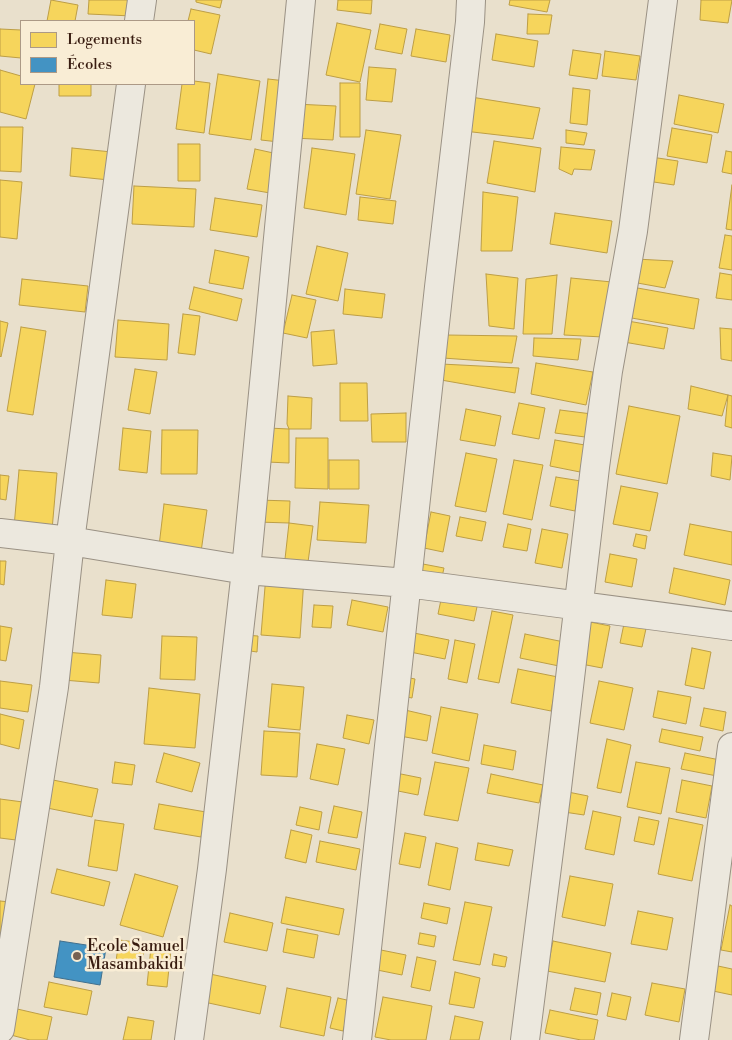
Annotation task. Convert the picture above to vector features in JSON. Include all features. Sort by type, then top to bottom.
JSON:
[{"type":"street","points":[[139,20],[142,0]]},
{"type":"street","points":[[189,1040],[212,870],[246,570],[301,0]]},
{"type":"street","points":[[357,1040],[471,0]]},
{"type":"street","points":[[525,1040],[608,371],[632,231],[663,0]]},
{"type":"street","points":[[0,1029],[54,688],[70,541],[131,85]]},
{"type":"street","points":[[0,533],[70,541],[246,570],[407,583],[732,626]]},
{"type":"street","points":[[694,1040],[732,747]]},
{"type":"building: Logements","points":[[51,0],[78,5],[75,20],[47,20]]},
{"type":"building: Logements","points":[[89,0],[133,0],[132,16],[88,14]]},
{"type":"building: Logements","points":[[196,0],[222,0],[220,8],[196,2]]},
{"type":"building: Logements","points":[[338,0],[372,0],[371,14],[337,10]]},
{"type":"building: Logements","points":[[510,0],[550,0],[547,12],[509,5]]},
{"type":"building: Logements","points":[[701,0],[732,0],[728,23],[700,20]]},
{"type":"building: Logements","points":[[191,9],[220,15],[211,54],[195,50],[195,20],[188,20]]},
{"type":"building: Logements","points":[[528,14],[552,15],[549,34],[527,34]]},
{"type":"building: Logements","points":[[337,23],[371,30],[360,82],[326,75]]},
{"type":"building: Logements","points":[[380,24],[407,29],[402,54],[375,49]]},
{"type":"building: Logements","points":[[0,29],[20,30],[20,58],[0,56]]},
{"type":"building: Logements","points":[[416,29],[450,35],[446,62],[411,56]]},
{"type":"building: Logements","points":[[496,34],[538,41],[534,67],[492,60]]},
{"type":"building: Logements","points":[[573,50],[601,54],[597,79],[569,75]]},
{"type":"building: Logements","points":[[605,51],[640,56],[636,80],[602,76]]},
{"type":"building: Logements","points":[[369,67],[396,69],[392,102],[366,100]]},
{"type":"building: Logements","points":[[0,70],[20,76],[20,85],[35,85],[26,119],[0,112]]},
{"type":"building: Logements","points":[[218,74],[260,81],[251,140],[209,134]]},
{"type":"building: Logements","points":[[268,79],[286,81],[279,142],[261,140]]},
{"type":"building: Logements","points":[[195,81],[210,83],[204,133],[176,129],[182,85],[195,85]]},
{"type":"building: Logements","points":[[340,83],[360,83],[360,137],[340,137]]},
{"type":"building: Logements","points":[[59,85],[91,85],[91,96],[59,96]]},
{"type":"building: Logements","points":[[573,88],[590,90],[587,125],[570,123]]},
{"type":"building: Logements","points":[[679,95],[724,104],[718,133],[674,124]]},
{"type":"building: Logements","points":[[471,97],[540,108],[533,139],[464,131]]},
{"type":"building: Logements","points":[[295,104],[336,106],[333,140],[293,138]]},
{"type":"building: Logements","points":[[0,127],[23,127],[21,172],[0,171]]},
{"type":"building: Logements","points":[[672,128],[712,135],[707,163],[667,156]]},
{"type":"building: Logements","points":[[366,130],[401,135],[390,199],[356,194]]},
{"type":"building: Logements","points":[[566,130],[587,133],[584,145],[566,143]]},
{"type":"building: Logements","points":[[494,141],[541,148],[535,192],[487,183]]},
{"type":"building: Logements","points":[[178,144],[200,144],[200,181],[178,181]]},
{"type":"building: Logements","points":[[561,147],[595,150],[591,170],[574,169],[572,175],[559,169]]},
{"type":"building: Logements","points":[[72,148],[112,152],[109,180],[70,176]]},
{"type":"building: Logements","points":[[312,148],[355,154],[346,215],[304,208]]},
{"type":"building: Logements","points":[[255,149],[278,154],[270,193],[247,189]]},
{"type":"building: Logements","points":[[726,151],[732,152],[732,174],[722,172]]},
{"type":"building: Logements","points":[[651,157],[678,161],[674,185],[647,181]]},
{"type":"building: Logements","points":[[0,180],[22,182],[17,239],[0,237]]},
{"type":"building: Logements","points":[[732,185],[732,230],[726,229]]},
{"type":"building: Logements","points":[[134,186],[196,189],[194,227],[132,224]]},
{"type":"building: Logements","points":[[483,192],[518,197],[512,251],[481,251]]},
{"type":"building: Logements","points":[[360,197],[396,201],[393,224],[358,220]]},
{"type":"building: Logements","points":[[215,198],[262,205],[257,237],[210,230]]},
{"type":"building: Logements","points":[[555,213],[612,221],[607,253],[550,244]]},
{"type":"building: Logements","points":[[725,235],[732,236],[732,270],[719,268]]},
{"type":"building: Logements","points":[[317,246],[348,253],[338,301],[306,294]]},
{"type":"building: Logements","points":[[215,250],[249,257],[243,289],[209,283]]},
{"type":"building: Logements","points":[[636,259],[673,261],[665,288],[632,282]]},
{"type":"building: Logements","points":[[720,273],[732,275],[732,300],[716,298]]},
{"type":"building: Logements","points":[[486,274],[518,278],[514,329],[489,326]]},
{"type":"building: Logements","points":[[557,275],[552,334],[523,334],[526,279]]},
{"type":"building: Logements","points":[[571,278],[612,282],[603,337],[564,335]]},
{"type":"building: Logements","points":[[22,279],[88,286],[85,312],[19,305]]},
{"type":"building: Logements","points":[[194,287],[242,299],[237,321],[189,309]]},
{"type":"building: Logements","points":[[632,287],[699,299],[694,329],[626,317]]},
{"type":"building: Logements","points":[[345,289],[385,294],[382,318],[343,314]]},
{"type":"building: Logements","points":[[292,295],[316,300],[307,338],[283,333]]},
{"type":"building: Logements","points":[[183,314],[200,316],[195,355],[178,353]]},
{"type":"building: Logements","points":[[118,320],[169,324],[167,360],[115,357]]},
{"type":"building: Logements","points":[[622,320],[668,328],[664,349],[618,341]]},
{"type":"building: Logements","points":[[0,321],[8,323],[1,357],[0,356]]},
{"type":"building: Logements","points":[[21,327],[46,331],[33,415],[7,411]]},
{"type":"building: Logements","points":[[720,328],[732,329],[732,361],[721,359]]},
{"type":"building: Logements","points":[[334,330],[337,364],[313,366],[311,332]]},
{"type":"building: Logements","points":[[445,335],[517,336],[512,363],[443,358]]},
{"type":"building: Logements","points":[[534,338],[581,339],[578,360],[533,356]]},
{"type":"building: Logements","points":[[536,363],[593,372],[586,405],[531,394]]},
{"type":"building: Logements","points":[[441,364],[519,368],[515,393],[441,380]]},
{"type":"building: Logements","points":[[135,369],[157,372],[150,414],[128,410]]},
{"type":"building: Logements","points":[[340,383],[367,383],[368,421],[340,421]]},
{"type":"building: Logements","points":[[691,386],[728,395],[722,416],[688,409]]},
{"type":"building: Logements","points":[[728,395],[732,396],[732,428],[725,426]]},
{"type":"building: Logements","points":[[288,396],[312,398],[311,429],[289,429],[287,424]]},
{"type":"building: Logements","points":[[519,403],[545,408],[539,439],[512,434]]},
{"type":"building: Logements","points":[[629,406],[680,416],[667,484],[616,474]]},
{"type":"building: Logements","points":[[466,409],[501,416],[495,446],[460,440]]},
{"type":"building: Logements","points":[[560,410],[592,414],[585,437],[555,433]]},
{"type":"building: Logements","points":[[406,413],[406,442],[372,442],[371,414]]},
{"type":"building: Logements","points":[[123,428],[151,431],[147,473],[119,470]]},
{"type":"building: Logements","points":[[268,428],[289,429],[289,463],[267,462]]},
{"type":"building: Logements","points":[[162,430],[198,430],[197,474],[161,474]]},
{"type":"building: Logements","points":[[296,438],[328,438],[328,489],[295,488]]},
{"type":"building: Logements","points":[[555,440],[585,445],[580,472],[550,466]]},
{"type":"building: Logements","points":[[466,453],[497,459],[486,512],[455,506]]},
{"type":"building: Logements","points":[[713,453],[732,456],[730,480],[711,476]]},
{"type":"building: Logements","points":[[329,460],[359,460],[359,489],[329,489]]},
{"type":"building: Logements","points":[[514,460],[543,465],[532,520],[503,514]]},
{"type":"building: Logements","points":[[19,470],[57,473],[52,530],[14,527]]},
{"type":"building: Logements","points":[[0,475],[9,476],[6,500],[0,499]]},
{"type":"building: Logements","points":[[556,477],[581,481],[575,511],[550,506]]},
{"type":"building: Logements","points":[[621,486],[658,493],[650,531],[613,524]]},
{"type":"building: Logements","points":[[258,500],[290,501],[289,523],[257,522]]},
{"type":"building: Logements","points":[[320,502],[369,505],[366,543],[317,540]]},
{"type":"building: Logements","points":[[164,504],[207,510],[201,552],[159,546]]},
{"type":"building: Logements","points":[[431,512],[450,516],[443,552],[424,548]]},
{"type":"building: Logements","points":[[460,517],[486,522],[482,541],[456,536]]},
{"type":"building: Logements","points":[[289,523],[313,526],[308,562],[285,559]]},
{"type":"building: Logements","points":[[508,524],[531,529],[527,551],[503,547]]},
{"type":"building: Logements","points":[[690,524],[732,532],[732,565],[684,555]]},
{"type":"building: Logements","points":[[542,529],[568,534],[562,568],[535,563]]},
{"type":"building: Logements","points":[[636,534],[647,536],[645,549],[633,546]]},
{"type":"building: Logements","points":[[610,554],[637,559],[632,587],[605,582]]},
{"type":"building: Logements","points":[[0,561],[6,561],[4,585],[0,584]]},
{"type":"building: Logements","points":[[423,564],[444,568],[442,577],[422,573]]},
{"type":"building: Logements","points":[[674,568],[730,580],[725,605],[669,593]]},
{"type":"building: Logements","points":[[266,575],[304,578],[300,638],[261,635]]},
{"type":"building: Logements","points":[[106,580],[136,584],[132,618],[102,615]]},
{"type":"building: Logements","points":[[442,595],[478,602],[474,621],[438,614]]},
{"type":"building: Logements","points":[[352,600],[388,607],[383,632],[347,625]]},
{"type":"building: Logements","points":[[314,605],[333,606],[331,628],[312,627]]},
{"type":"building: Logements","points":[[492,611],[513,615],[499,683],[478,679]]},
{"type":"building: Logements","points":[[625,619],[647,624],[642,647],[620,643]]},
{"type":"building: Logements","points":[[585,621],[610,626],[602,668],[576,663]]},
{"type":"building: Logements","points":[[0,626],[12,628],[6,661],[0,660]]},
{"type":"building: Logements","points":[[409,632],[449,640],[445,659],[405,651]]},
{"type":"building: Logements","points":[[525,634],[564,642],[559,666],[520,658]]},
{"type":"building: Logements","points":[[245,635],[258,636],[257,652],[244,650]]},
{"type":"building: Logements","points":[[162,636],[197,637],[195,680],[160,679]]},
{"type":"building: Logements","points":[[455,640],[475,644],[467,683],[448,679]]},
{"type":"building: Logements","points":[[692,648],[711,652],[704,689],[685,685]]},
{"type":"building: Logements","points":[[65,652],[101,655],[99,683],[63,680]]},
{"type":"building: Logements","points":[[518,669],[558,677],[551,711],[511,703]]},
{"type":"building: Logements","points":[[405,677],[415,679],[412,698],[402,696]]},
{"type":"building: Logements","points":[[0,681],[32,685],[28,712],[0,708]]},
{"type":"building: Logements","points":[[599,681],[633,688],[624,730],[590,723]]},
{"type":"building: Logements","points":[[272,684],[304,687],[300,730],[268,727]]},
{"type":"building: Logements","points":[[149,688],[200,694],[195,748],[144,744]]},
{"type":"building: Logements","points":[[658,691],[691,697],[686,724],[653,717]]},
{"type":"building: Logements","points":[[441,707],[478,714],[469,761],[432,753]]},
{"type":"building: Logements","points":[[704,708],[726,712],[723,731],[700,726]]},
{"type":"building: Logements","points":[[405,710],[431,716],[427,741],[400,736]]},
{"type":"building: Logements","points":[[0,714],[24,720],[19,749],[0,744]]},
{"type":"building: Logements","points":[[347,715],[374,720],[369,744],[343,738]]},
{"type":"building: Logements","points":[[662,729],[703,737],[700,751],[659,742]]},
{"type":"building: Logements","points":[[264,731],[300,733],[297,777],[261,775]]},
{"type":"building: Logements","points":[[607,739],[631,745],[621,793],[597,788]]},
{"type":"building: Logements","points":[[317,744],[345,749],[338,785],[310,779]]},
{"type":"building: Logements","points":[[484,745],[516,751],[513,770],[481,764]]},
{"type":"building: Logements","points":[[164,753],[200,763],[192,792],[156,782]]},
{"type":"building: Logements","points":[[685,753],[720,760],[717,776],[681,769]]},
{"type":"building: Logements","points":[[115,762],[135,765],[132,785],[112,783]]},
{"type":"building: Logements","points":[[435,762],[469,768],[458,821],[424,815]]},
{"type":"building: Logements","points":[[636,762],[670,768],[661,814],[627,807]]},
{"type":"building: Logements","points":[[396,773],[421,778],[418,795],[393,790]]},
{"type":"building: Logements","points":[[491,774],[543,785],[539,803],[487,793]]},
{"type":"building: Logements","points":[[53,780],[98,789],[92,817],[47,808]]},
{"type":"building: Logements","points":[[682,780],[712,786],[706,818],[676,812]]},
{"type":"building: Logements","points":[[568,792],[588,796],[584,815],[564,812]]},
{"type":"building: Logements","points":[[0,799],[23,802],[16,840],[0,838]]},
{"type":"building: Logements","points":[[159,804],[206,812],[201,837],[154,829]]},
{"type":"building: Logements","points":[[334,806],[362,812],[357,838],[328,833]]},
{"type":"building: Logements","points":[[300,807],[322,812],[319,830],[296,825]]},
{"type":"building: Logements","points":[[593,811],[621,817],[614,855],[585,849]]},
{"type":"building: Logements","points":[[639,817],[659,821],[654,845],[634,841]]},
{"type":"building: Logements","points":[[669,818],[703,825],[692,881],[658,874]]},
{"type":"building: Logements","points":[[95,820],[124,824],[117,871],[88,866]]},
{"type":"building: Logements","points":[[291,830],[312,835],[306,863],[285,858]]},
{"type":"building: Logements","points":[[405,833],[426,837],[420,868],[399,864]]},
{"type":"building: Logements","points":[[320,841],[360,849],[356,870],[316,862]]},
{"type":"building: Logements","points":[[436,843],[458,848],[450,890],[428,885]]},
{"type":"building: Logements","points":[[478,843],[513,850],[509,866],[475,860]]},
{"type":"building: Logements","points":[[57,869],[110,882],[104,906],[51,893]]},
{"type":"building: Logements","points":[[135,874],[178,886],[163,937],[120,925]]},
{"type":"building: Logements","points":[[570,876],[613,884],[605,926],[562,917]]},
{"type":"building: Logements","points":[[286,897],[344,909],[339,935],[281,923]]},
{"type":"building: Logements","points":[[0,901],[10,902],[0,953]]},
{"type":"building: Logements","points":[[465,902],[492,907],[480,965],[453,960]]},
{"type":"building: Logements","points":[[424,903],[450,908],[447,924],[421,918]]},
{"type":"building: Logements","points":[[730,905],[732,906],[732,952],[721,950]]},
{"type":"building: Logements","points":[[638,911],[673,918],[667,950],[631,944]]},
{"type":"building: Logements","points":[[230,913],[273,923],[267,951],[224,942]]},
{"type":"building: Logements","points":[[287,929],[318,935],[314,958],[283,952]]},
{"type":"building: Logements","points":[[420,933],[436,936],[434,947],[418,944]]},
{"type":"building: Logements","points":[[119,940],[145,943],[142,965],[116,961]]},
{"type":"building: Logements","points":[[553,941],[611,953],[605,982],[547,971]]},
{"type":"building: Logements","points":[[151,947],[171,949],[167,987],[147,985]]},
{"type":"building: Logements","points":[[376,949],[406,955],[402,975],[372,969]]},
{"type":"building: Logements","points":[[494,954],[507,957],[505,967],[492,965]]},
{"type":"building: Logements","points":[[417,957],[436,961],[430,991],[411,987]]},
{"type":"building: Logements","points":[[718,966],[732,969],[732,995],[713,991]]},
{"type":"building: Logements","points":[[455,972],[480,978],[474,1008],[449,1004]]},
{"type":"building: Logements","points":[[210,974],[266,986],[260,1014],[204,1002]]},
{"type":"building: Logements","points":[[49,982],[92,991],[87,1015],[44,1007]]},
{"type":"building: Logements","points":[[652,983],[685,989],[679,1022],[645,1015]]},
{"type":"building: Logements","points":[[287,988],[331,997],[324,1036],[280,1027]]},
{"type":"building: Logements","points":[[575,988],[601,993],[597,1015],[570,1010]]},
{"type":"building: Logements","points":[[612,993],[631,997],[626,1020],[607,1016]]},
{"type":"building: Logements","points":[[383,997],[432,1006],[426,1040],[391,1040],[375,1037]]},
{"type":"building: Logements","points":[[338,998],[351,1001],[343,1031],[330,1028]]},
{"type":"building: Logements","points":[[13,1008],[52,1017],[47,1040],[30,1040],[7,1034]]},
{"type":"building: Logements","points":[[550,1010],[598,1020],[594,1040],[581,1040],[545,1033]]},
{"type":"building: Logements","points":[[455,1016],[483,1022],[479,1040],[450,1040]]},
{"type":"building: Logements","points":[[128,1017],[154,1021],[151,1040],[123,1040]]},
{"type":"building: Écoles","points":[[60,941],[106,948],[100,985],[54,977]]},
{"type":"place","name":"Ecole Samuel Masambakidi","points":[[77,956]]}]
